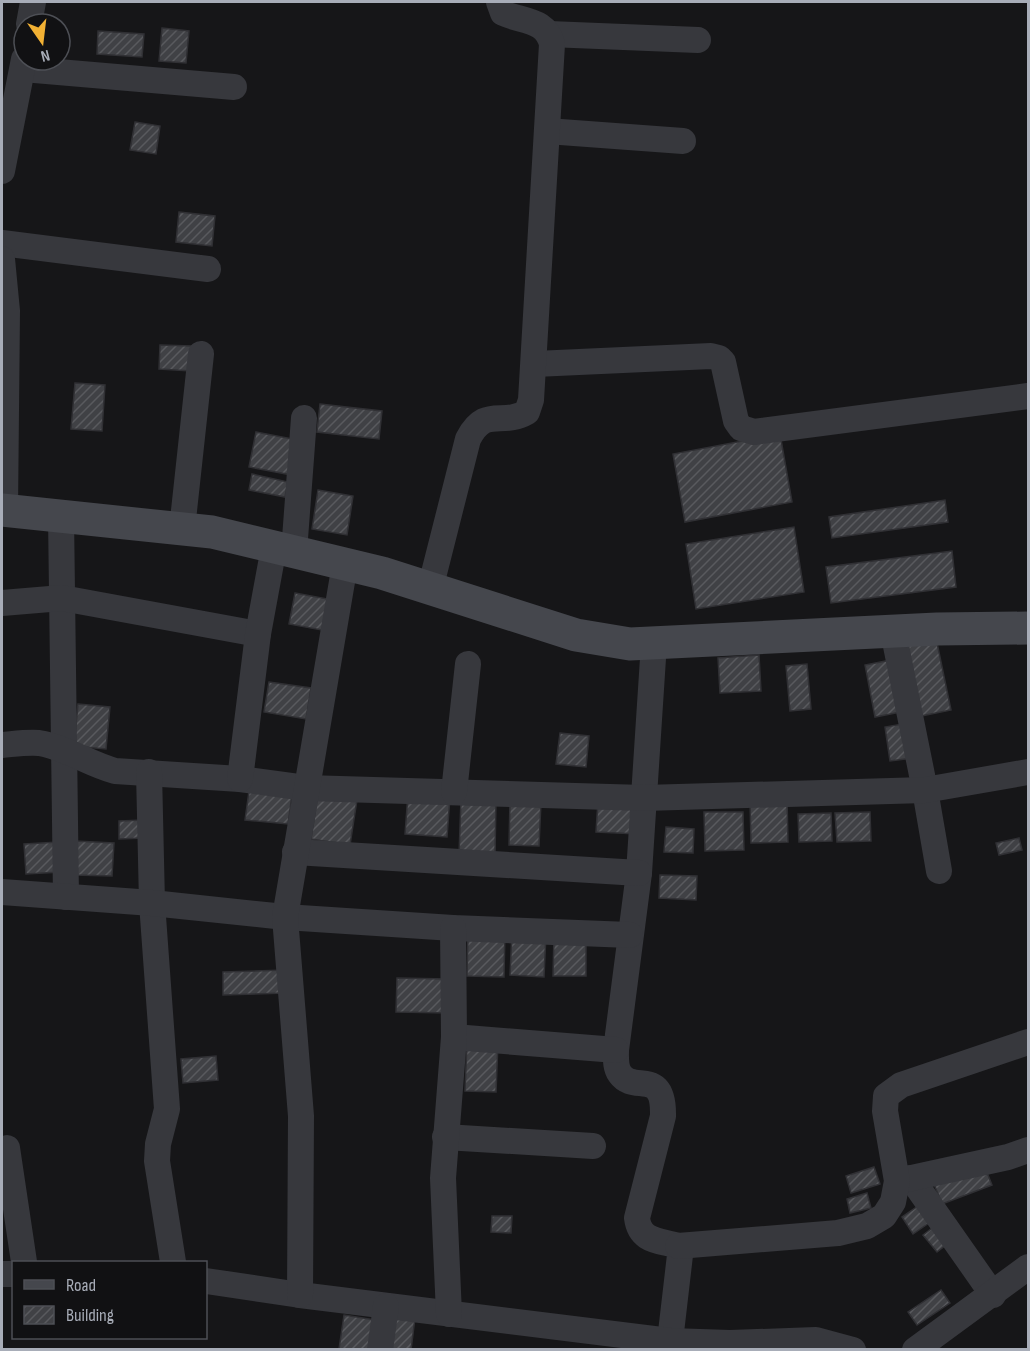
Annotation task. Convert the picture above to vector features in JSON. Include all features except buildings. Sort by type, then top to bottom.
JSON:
[{"type":"street","points":[[430,589],[468,439],[480,422],[492,418],[518,417],[527,412],[531,400],[535,364],[552,44],[549,33],[543,27],[503,13],[499,2]]},
{"type":"street","points":[[549,33],[698,40]]},
{"type":"street","points":[[72,69],[234,87]]},
{"type":"street","points":[[2,171],[21,72]]},
{"type":"street","points":[[547,131],[682,141]]},
{"type":"street","points":[[2,243],[208,269]]},
{"type":"street","points":[[2,259],[6,290],[3,510],[212,532],[382,573],[576,635],[630,644],[893,631],[1029,628]]},
{"type":"street","points":[[182,529],[201,354]]},
{"type":"street","points":[[535,364],[711,356],[719,358],[723,362],[736,421],[741,428],[754,432],[1029,396]]},
{"type":"street","points":[[240,779],[258,634],[284,550],[304,418]]},
{"type":"street","points":[[61,516],[66,897]]},
{"type":"street","points":[[300,1295],[301,1116],[285,917],[345,564]]},
{"type":"street","points":[[2,603],[62,598],[258,634]]},
{"type":"street","points":[[893,631],[939,871]]},
{"type":"street","points":[[654,643],[639,873],[616,1050],[618,1072],[624,1078],[655,1087],[661,1094],[663,1105],[663,1116],[637,1218],[638,1228],[643,1235],[678,1246],[838,1233],[867,1226],[884,1216],[904,1180]]},
{"type":"street","points":[[454,792],[468,664]]},
{"type":"street","points":[[2,745],[37,743],[115,771],[240,779],[306,788],[644,798],[925,790],[1029,772]]},
{"type":"street","points":[[149,772],[152,903],[167,1100],[157,1161],[173,1261]]},
{"type":"street","points":[[296,852],[639,873]]},
{"type":"street","points":[[2,892],[152,903],[285,917],[453,928],[630,935]]},
{"type":"street","points":[[449,1314],[444,1217],[445,1137],[454,1037],[453,928]]},
{"type":"street","points":[[454,1037],[616,1050]]},
{"type":"street","points":[[993,1294],[904,1180],[885,1111],[886,1096],[901,1085],[1029,1042]]},
{"type":"street","points":[[445,1137],[593,1146]]},
{"type":"street","points":[[7,1148],[24,1261]]},
{"type":"street","points":[[904,1180],[1008,1157],[1029,1150]]},
{"type":"street","points":[[670,1341],[680,1255],[678,1246]]},
{"type":"street","points":[[915,1350],[1029,1267]]},
{"type":"street","points":[[207,1281],[300,1295],[670,1341],[730,1343],[816,1340],[852,1350]]},
{"type":"street","points":[[380,1350],[386,1306]]}]
